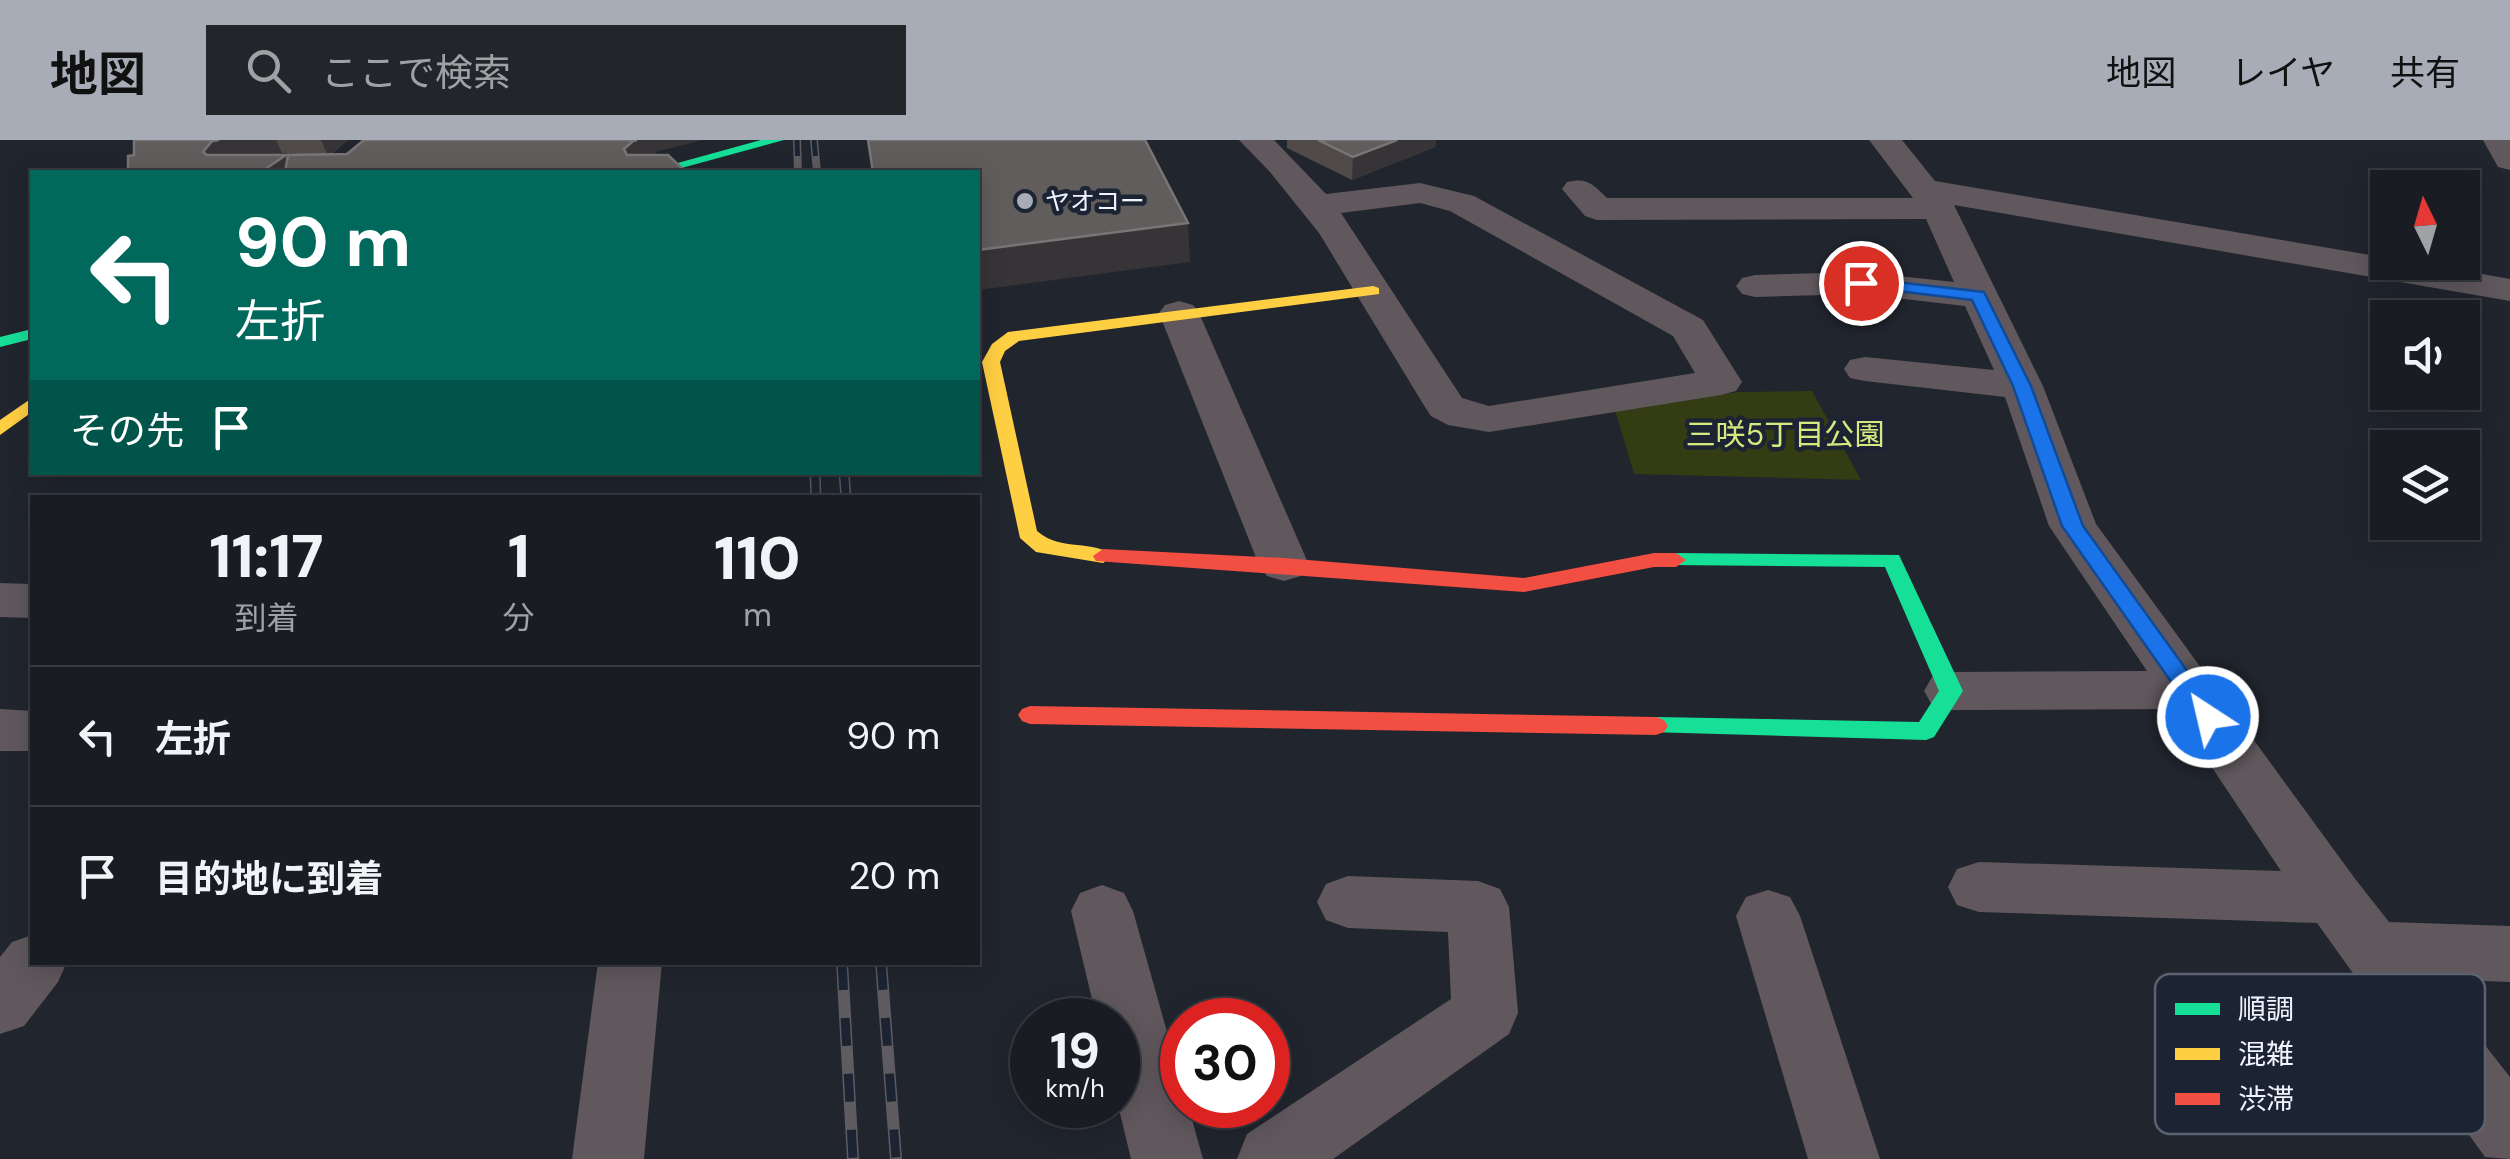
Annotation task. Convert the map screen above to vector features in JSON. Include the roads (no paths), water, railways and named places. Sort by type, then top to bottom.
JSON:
[{"type":"street","points":[[660,170],[777,140]]},
{"type":"street","points":[[1255,140],[1283,162],[1373,290],[1446,407],[1463,416],[1490,419],[1721,382],[1690,328],[1462,203],[1420,193],[1316,206]]},
{"type":"street","points":[[1885,140],[1931,199],[2022,386],[2072,526],[2334,898],[2393,974]]},
{"type":"street","points":[[1578,190],[1597,209],[1931,199],[2510,290]]},
{"type":"street","points":[[1755,286],[1861,283],[1978,296]]},
{"type":"street","points":[[1373,290],[1014,336],[998,348],[991,362],[1027,533],[1044,548],[1077,555],[1524,585],[1654,560],[1892,560],[1951,692]]},
{"type":"street","points":[[1179,313],[1284,566]]},
{"type":"street","points":[[0,342],[30,334]]},
{"type":"street","points":[[1866,368],[2022,386]]},
{"type":"street","points":[[0,429],[30,405]]},
{"type":"street","points":[[0,600],[30,601]]},
{"type":"street","points":[[1951,692],[2189,690]]},
{"type":"street","points":[[1030,715],[1926,732],[1951,692]]},
{"type":"street","points":[[0,730],[30,731]]},
{"type":"street","points":[[1979,887],[2334,898]]},
{"type":"street","points":[[1273,1159],[1485,1013],[1478,907],[1348,902]]},
{"type":"street","points":[[1102,912],[1167,1159]]},
{"type":"street","points":[[1768,916],[1844,1159]]},
{"type":"street","points":[[2374,948],[2510,954]]},
{"type":"street","points":[[0,950],[30,952]]},
{"type":"street","points":[[0,1005],[33,965]]},
{"type":"street","points":[[608,1159],[630,965]]},
{"type":"street","points":[[2485,1098],[2510,1132]]},
{"type":"railway","points":[[797,140],[798,170]]},
{"type":"railway","points":[[814,140],[817,170]]},
{"type":"railway","points":[[815,475],[816,495]]},
{"type":"railway","points":[[844,475],[846,495]]},
{"type":"railway","points":[[842,965],[853,1159]]},
{"type":"railway","points":[[881,965],[896,1159]]},
{"type":"place","name":"ヤオコー","points":[[1025,201]]},
{"type":"park label","name":"三咲5丁目公園","points":[[1785,434]]}]
